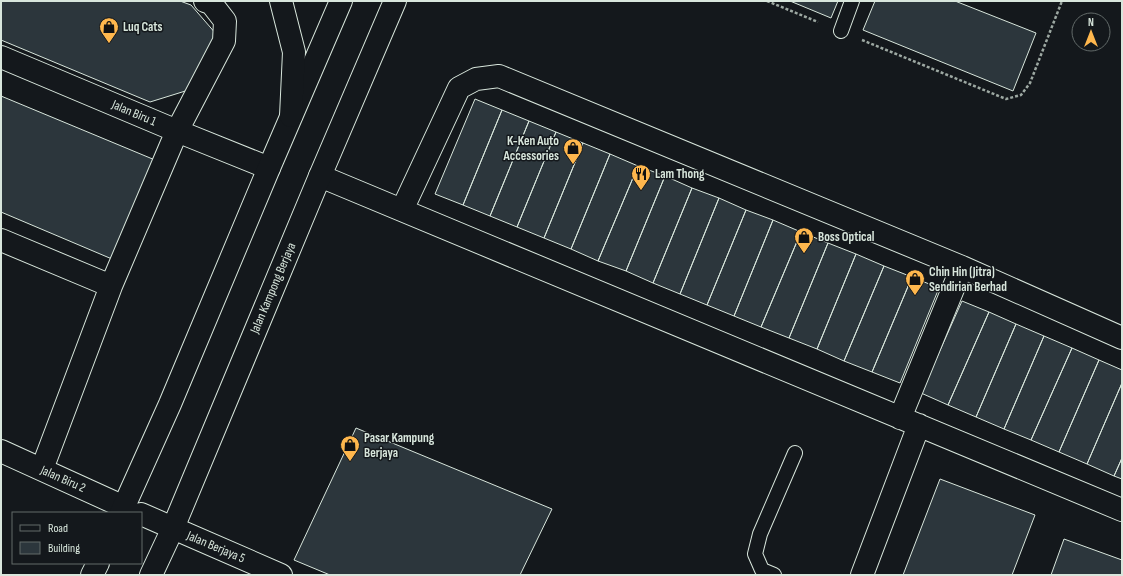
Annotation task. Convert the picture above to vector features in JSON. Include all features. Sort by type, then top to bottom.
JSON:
[{"type":"street","points":[[42,469],[111,286],[177,131],[224,41],[225,21],[211,3],[205,1]]},
{"type":"street","points":[[281,1],[294,52],[291,116]]},
{"type":"street","points":[[131,512],[170,404],[268,168],[341,1]]},
{"type":"street","name":"Jalan Kampong Berjaya","points":[[151,575],[320,176],[396,1]]},
{"type":"street","name":"Jalan Biru 1","points":[[1,57],[268,168]]},
{"type":"street","points":[[402,210],[459,88],[476,79],[499,76],[962,267],[1122,338]]},
{"type":"street","points":[[320,176],[1122,510]]},
{"type":"street","points":[[1,240],[111,286]]},
{"type":"street","points":[[862,575],[910,422],[962,267]]},
{"type":"street","name":"Jalan Biru 2","points":[[1,452],[42,469],[131,512]]},
{"type":"street","name":"Jalan Biru 2","points":[[142,516],[172,528]]},
{"type":"street","name":"Jalan Berjaya 5","points":[[172,528],[281,575]]},
{"type":"street","points":[[92,575],[98,564]]},
{"type":"lane","points":[[841,31],[852,1]]},
{"type":"lane","points":[[774,575],[762,570],[755,554],[760,534],[796,453]]},
{"type":"path","points":[[767,1],[1006,99],[1021,94],[1030,83],[1062,1]]},
{"type":"building","points":[[1,1],[180,1],[191,5],[217,35],[195,88],[150,102],[1,40]]},
{"type":"building","points":[[790,1],[838,1],[831,18]]},
{"type":"building","points":[[875,1],[955,1],[1036,33],[1013,91],[863,30]]},
{"type":"building","points":[[1,96],[155,160],[112,259],[1,212]]},
{"type":"building","points":[[475,99],[502,110],[463,205],[435,194]]},
{"type":"building","points":[[502,110],[529,121],[490,216],[463,205]]},
{"type":"building","points":[[529,121],[556,132],[517,227],[490,216]]},
{"type":"building","points":[[556,132],[583,143],[544,238],[517,227]]},
{"type":"building","points":[[583,143],[610,154],[571,249],[544,238]]},
{"type":"building","points":[[610,154],[638,166],[598,261],[571,249]]},
{"type":"building","points":[[638,166],[665,176],[626,271],[598,261]]},
{"type":"building","points":[[665,176],[692,188],[653,283],[626,271]]},
{"type":"building","points":[[692,188],[719,198],[680,294],[653,283]]},
{"type":"building","points":[[719,198],[746,210],[707,305],[680,294]]},
{"type":"building","points":[[746,210],[773,220],[734,316],[707,305]]},
{"type":"building","points":[[773,220],[801,232],[761,327],[734,316]]},
{"type":"building","points":[[801,232],[828,243],[789,338],[761,327]]},
{"type":"building","points":[[828,243],[856,254],[817,349],[789,338]]},
{"type":"building","points":[[856,254],[884,266],[844,361],[817,349]]},
{"type":"building","points":[[884,266],[912,277],[872,372],[844,361]]},
{"type":"building","points":[[912,277],[939,288],[900,383],[872,372]]},
{"type":"building","points":[[962,301],[989,312],[948,405],[921,393]]},
{"type":"building","points":[[989,312],[1016,324],[976,417],[948,405]]},
{"type":"building","points":[[1016,324],[1044,336],[1004,429],[976,417]]},
{"type":"building","points":[[1044,336],[1072,348],[1031,440],[1004,429]]},
{"type":"building","points":[[1072,348],[1099,360],[1059,452],[1031,440]]},
{"type":"building","points":[[1099,360],[1122,370],[1122,383],[1087,464],[1059,452]]},
{"type":"building","points":[[1122,383],[1122,458],[1114,476],[1087,464]]},
{"type":"building","points":[[356,428],[552,509],[520,575],[330,575],[294,560]]},
{"type":"building","points":[[1122,458],[1122,479],[1114,476]]},
{"type":"building","points":[[940,479],[1035,515],[1012,575],[903,575]]},
{"type":"building","points":[[1064,539],[1122,560],[1122,575],[1051,575]]},
{"type":"place","name":"Luq Cats","points":[[109,44]]},
{"type":"place","name":"K-Ken Auto Accessories","points":[[573,165]]},
{"type":"place","name":"Lam Thong","points":[[641,191]]},
{"type":"place","name":"Boss Optical","points":[[804,254]]},
{"type":"place","name":"Chin Hin (Jitra) Sendirian Berhad","points":[[915,296]]},
{"type":"place","name":"Pasar Kampung Berjaya","points":[[350,462]]}]
